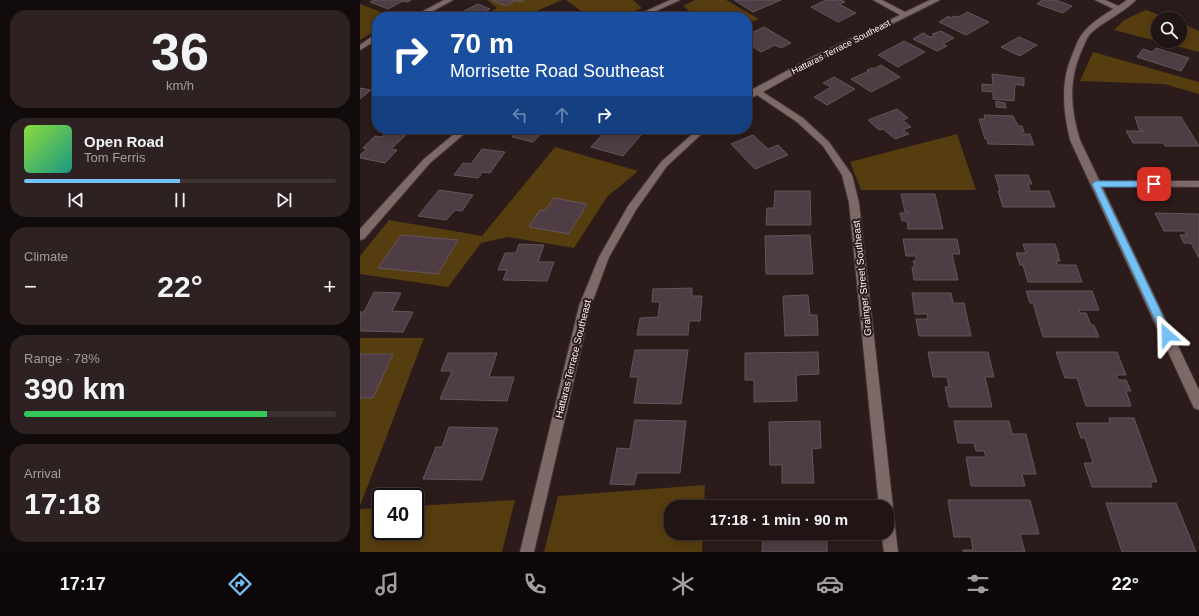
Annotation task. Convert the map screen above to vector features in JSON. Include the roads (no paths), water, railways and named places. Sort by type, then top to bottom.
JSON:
[{"type":"street","points":[[426,12],[449,0]]},
{"type":"street","points":[[648,12],[676,0]]},
{"type":"street","points":[[877,0],[905,15]]},
{"type":"street","name":"Hattaras Terrace Southeast","points":[[752,93],[936,0]]},
{"type":"street","points":[[1099,0],[1119,8]]},
{"type":"street","points":[[1132,0],[1119,8],[1086,34],[1073,59],[1067,84],[1068,115],[1075,140],[1199,404]]},
{"type":"street","points":[[360,48],[372,40]]},
{"type":"street","name":"Grainger Street Southeast","points":[[752,95],[800,120],[826,144],[846,175],[854,203],[885,500]]},
{"type":"street","points":[[360,236],[427,161],[460,134]]},
{"type":"street","name":"Hattaras Terrace Southeast","points":[[527,552],[585,306],[604,257],[632,208],[664,164],[697,134]]},
{"type":"street","points":[[1096,184],[1199,184]]},
{"type":"street","points":[[889,540],[890,552]]}]
